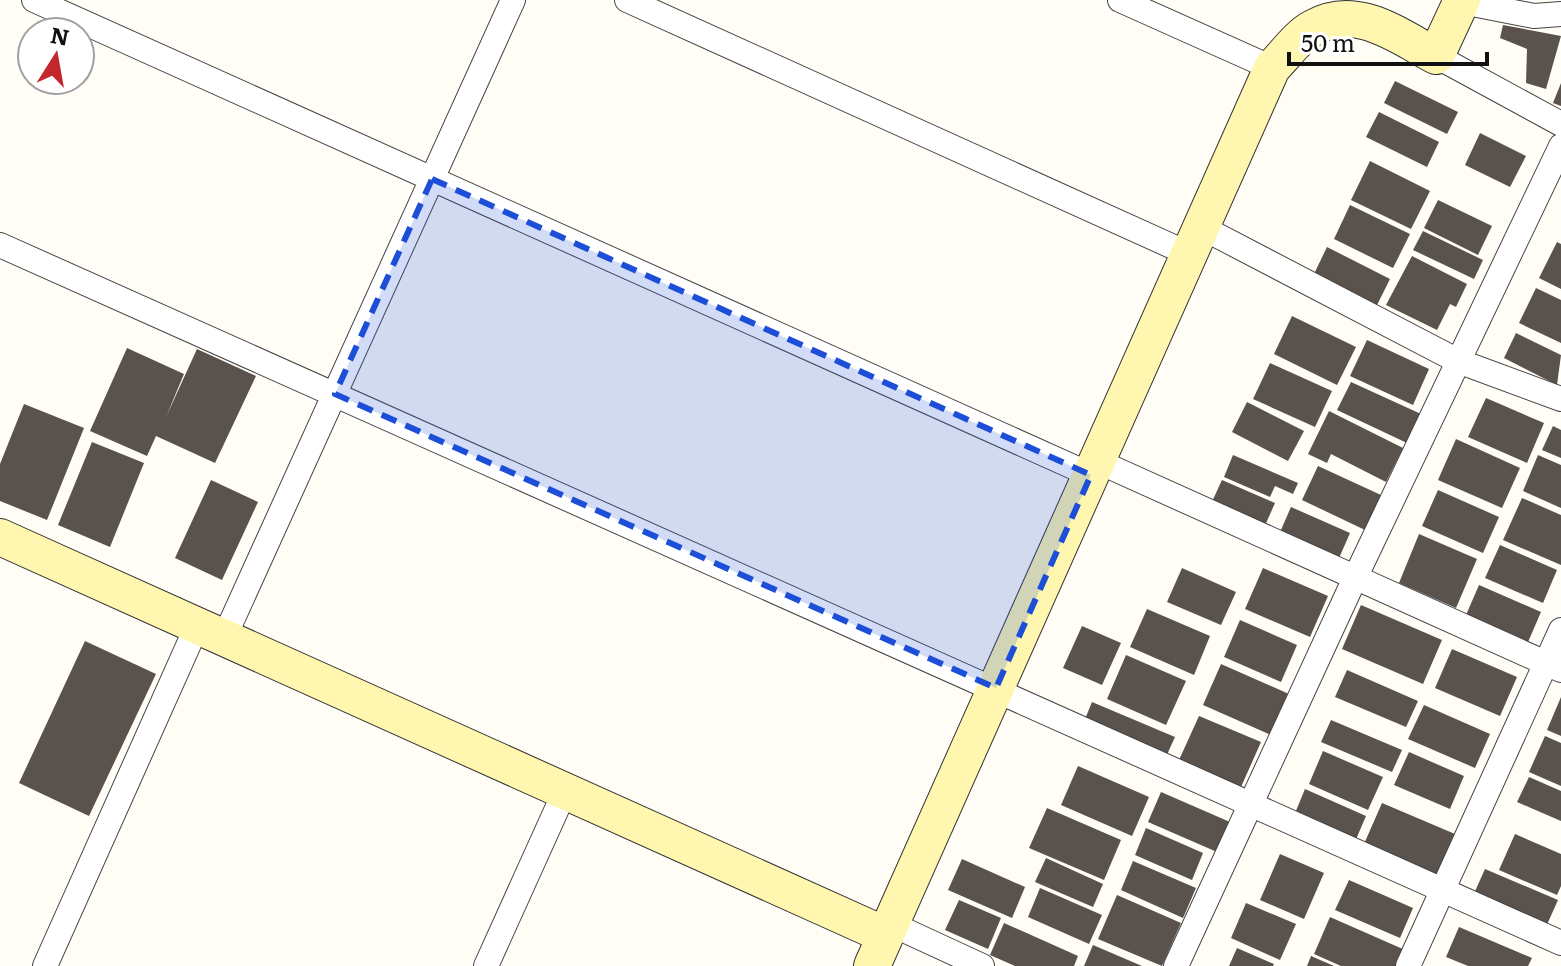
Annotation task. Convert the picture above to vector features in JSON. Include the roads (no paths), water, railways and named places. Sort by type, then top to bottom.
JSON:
[{"type":"street","points":[[34,0],[432,179],[1094,468],[1355,578],[1553,667]]},
{"type":"street","points":[[45,966],[210,632],[335,394],[513,0]]},
{"type":"street","points":[[627,0],[1195,241],[1458,361],[1561,399]]},
{"type":"street","points":[[1120,0],[1173,11],[1272,68]]},
{"type":"street","points":[[1436,56],[1462,1],[1534,16],[1561,14]]},
{"type":"street","points":[[883,942],[1272,68],[1311,29],[1344,18],[1363,18],[1561,124]]},
{"type":"street","points":[[1176,966],[1355,578],[1561,146]]},
{"type":"street","points":[[0,245],[1561,943]]},
{"type":"street","points":[[0,537],[565,791],[883,942],[982,966]]},
{"type":"street","points":[[1408,966],[1442,889],[1553,667],[1561,630]]},
{"type":"street","points":[[486,966],[565,791]]}]
